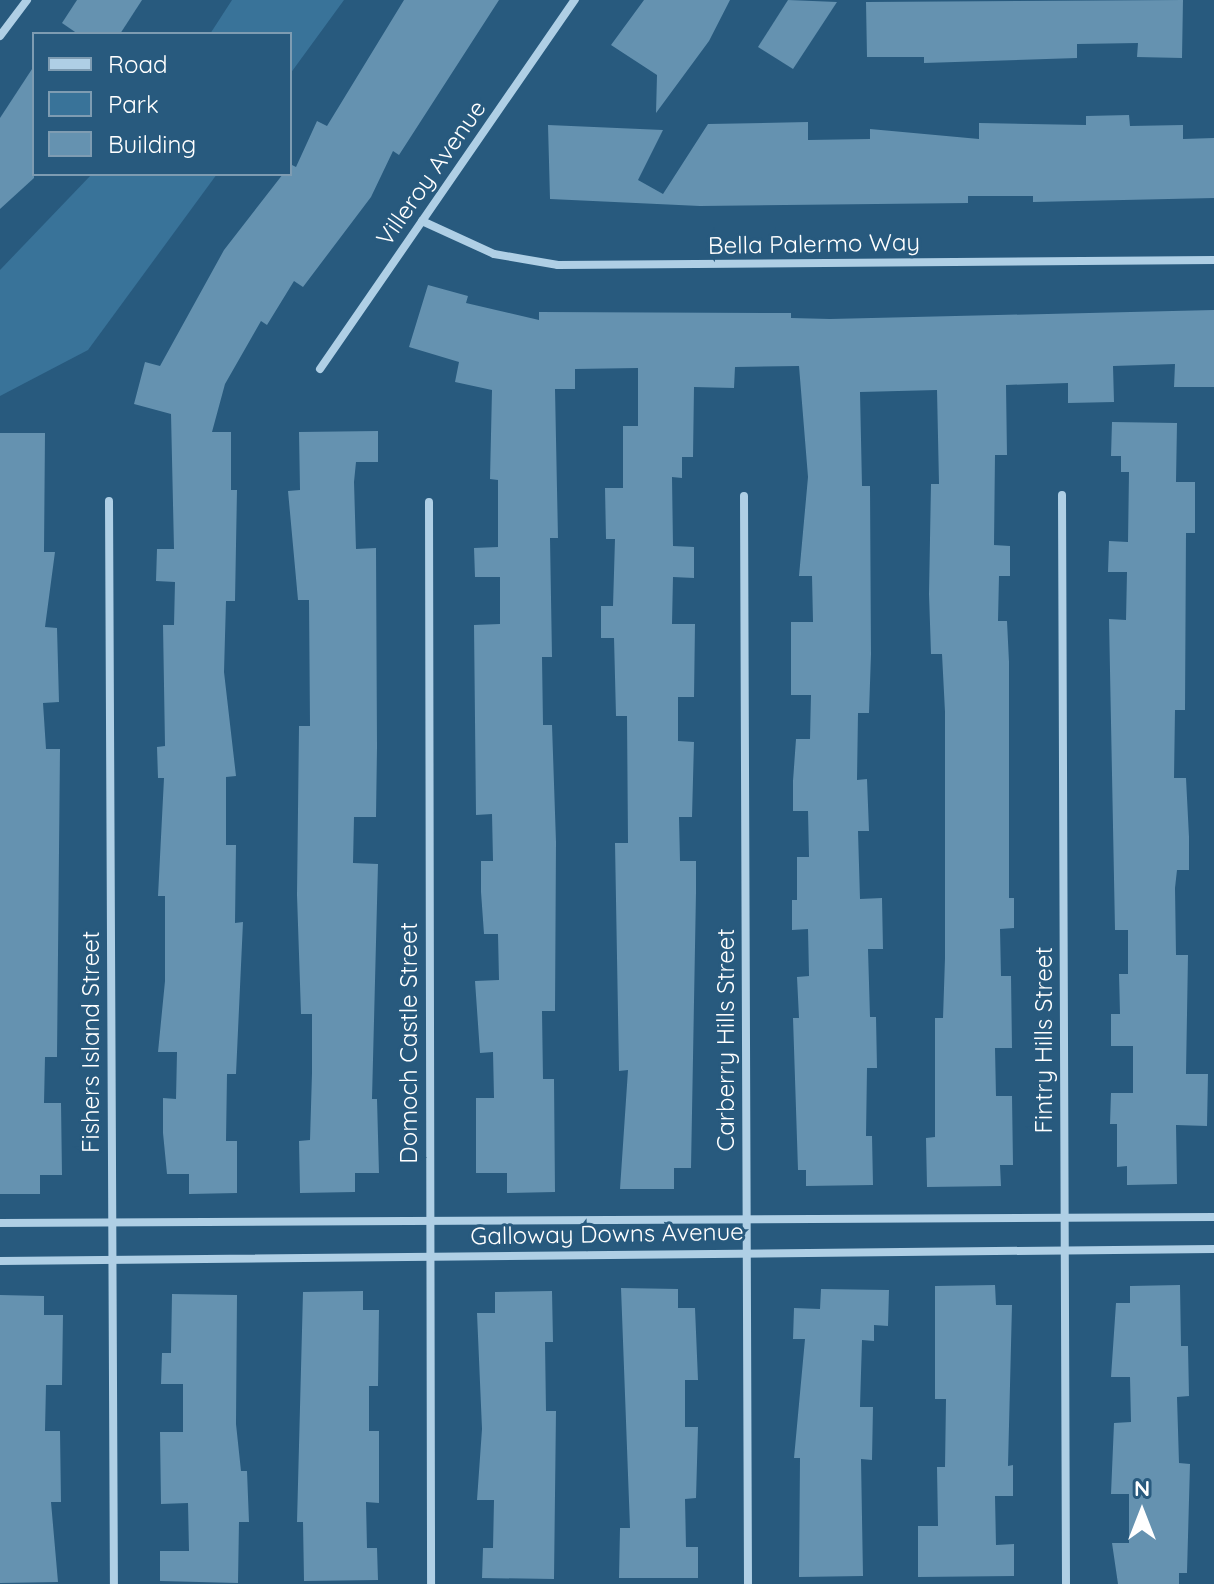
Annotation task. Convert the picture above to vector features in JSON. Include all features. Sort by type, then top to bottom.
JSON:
[{"type":"street","points":[[0,36],[27,0]]},
{"type":"street","name":"Villeroy Avenue","points":[[320,369],[575,0]]},
{"type":"street","name":"Bella Palermo Way","points":[[422,221],[494,254],[558,265],[1214,260]]},
{"type":"street","name":"Fintry Hills Street","points":[[1062,495],[1066,1584]]},
{"type":"street","name":"Carberry Hills Street","points":[[744,496],[748,1584]]},
{"type":"street","name":"Fishers Island Street","points":[[109,501],[114,1584]]},
{"type":"street","name":"Domoch Castle Street","points":[[429,502],[431,1584]]},
{"type":"street","name":"Galloway Downs Avenue","points":[[0,1223],[1214,1217]]},
{"type":"street","name":"Galloway Downs Avenue","points":[[0,1261],[112,1257],[1214,1249]]},
{"type":"green space","points":[[232,0],[344,0],[292,71],[292,32],[211,32]]},
{"type":"green space","points":[[90,176],[216,176],[88,350],[0,396],[0,270]]},
{"type":"building","points":[[77,0],[142,0],[121,32],[75,32],[62,23]]},
{"type":"building","points":[[404,0],[499,0],[399,155],[393,151],[371,197],[303,287],[294,281],[267,325],[261,321],[225,384],[212,432],[231,432],[231,490],[237,490],[235,601],[226,601],[224,672],[236,776],[226,777],[226,845],[236,845],[235,923],[243,922],[236,1074],[227,1074],[226,1141],[237,1141],[237,1193],[189,1194],[189,1174],[167,1174],[163,1133],[163,1098],[176,1099],[177,1052],[158,1052],[165,981],[165,896],[158,896],[164,778],[158,778],[157,747],[165,746],[163,625],[174,625],[175,582],[156,581],[157,549],[174,549],[171,414],[134,404],[145,362],[160,366],[224,250],[281,176],[292,176],[292,165],[296,167],[317,121],[327,126]]},
{"type":"building","points":[[644,0],[730,0],[709,41],[656,113],[657,75],[611,45]]},
{"type":"building","points":[[788,0],[837,2],[793,69],[758,47]]},
{"type":"building","points":[[1183,0],[1182,58],[1137,57],[1138,43],[1077,44],[1077,58],[924,63],[924,57],[867,57],[866,2]]},
{"type":"building","points":[[32,69],[34,178],[0,209],[0,118]]},
{"type":"building","points":[[1129,115],[1130,126],[1183,125],[1183,139],[1214,138],[1214,198],[1033,202],[1033,196],[968,196],[968,203],[700,206],[550,199],[548,125],[663,130],[638,180],[663,194],[708,124],[808,122],[808,140],[870,139],[870,129],[979,139],[979,123],[1086,125],[1086,116]]},
{"type":"building","points":[[428,285],[468,296],[466,303],[539,320],[539,312],[791,313],[791,318],[830,319],[1214,310],[1214,387],[1174,387],[1175,364],[1113,366],[1114,402],[1068,403],[1068,383],[1006,385],[1007,455],[995,455],[994,545],[1010,546],[1010,576],[999,576],[998,621],[1007,621],[1009,898],[1014,898],[1014,928],[1000,929],[1001,976],[1011,976],[1012,1048],[995,1048],[996,1096],[1012,1096],[1013,1165],[1000,1165],[1001,1186],[927,1187],[926,1138],[935,1137],[935,1018],[943,1018],[945,958],[945,712],[942,654],[931,654],[929,594],[931,484],[939,484],[937,390],[860,392],[862,486],[870,486],[871,654],[869,713],[858,713],[857,780],[867,779],[869,831],[858,831],[860,899],[882,898],[883,949],[868,949],[870,1017],[876,1017],[877,1068],[867,1068],[866,1136],[872,1136],[873,1185],[806,1186],[806,1170],[798,1170],[793,1018],[799,1018],[797,977],[809,976],[808,929],[792,930],[792,900],[797,900],[797,857],[809,857],[808,811],[793,811],[793,781],[796,739],[810,739],[811,695],[791,695],[791,622],[813,622],[812,576],[799,576],[808,477],[799,366],[735,367],[734,388],[694,387],[693,457],[682,457],[682,478],[672,477],[673,546],[694,547],[694,578],[673,577],[672,624],[695,624],[694,697],[678,697],[678,741],[694,742],[692,817],[679,817],[680,861],[696,861],[691,1168],[674,1168],[674,1189],[620,1189],[628,1070],[619,1071],[615,843],[628,843],[627,716],[616,716],[614,638],[601,638],[601,606],[613,606],[615,539],[606,539],[605,488],[623,488],[623,426],[638,426],[638,368],[575,369],[575,389],[555,389],[558,538],[550,538],[552,657],[542,657],[543,725],[552,725],[556,842],[555,1011],[542,1011],[543,1079],[554,1079],[555,1192],[507,1193],[507,1173],[476,1173],[476,1098],[494,1098],[493,1052],[480,1053],[475,981],[499,980],[498,934],[484,934],[481,892],[481,861],[493,861],[492,814],[476,815],[474,625],[500,624],[500,577],[475,577],[474,548],[498,547],[498,480],[490,479],[492,390],[455,382],[459,362],[409,347]]},
{"type":"building","points":[[1112,422],[1177,423],[1176,482],[1195,482],[1195,533],[1186,533],[1185,710],[1175,710],[1174,778],[1186,778],[1189,837],[1189,870],[1177,870],[1175,888],[1176,955],[1188,955],[1186,1074],[1208,1074],[1207,1126],[1176,1125],[1177,1184],[1127,1185],[1127,1166],[1117,1167],[1117,1124],[1110,1124],[1111,1093],[1133,1093],[1133,1046],[1111,1046],[1111,1014],[1120,1014],[1119,974],[1128,974],[1128,930],[1115,930],[1109,619],[1126,620],[1127,572],[1108,572],[1109,541],[1128,542],[1129,472],[1121,472],[1121,456],[1111,456]]},
{"type":"building","points":[[378,431],[378,462],[356,462],[354,482],[356,549],[376,548],[377,747],[376,817],[354,817],[353,863],[378,864],[372,1099],[377,1099],[379,1173],[355,1173],[355,1192],[300,1193],[299,1141],[310,1140],[312,1073],[312,1014],[301,1014],[297,895],[299,726],[310,726],[309,600],[298,600],[288,491],[300,490],[299,432]]},
{"type":"building","points":[[0,433],[45,433],[44,552],[55,552],[45,627],[57,628],[59,702],[43,703],[46,749],[60,749],[57,1057],[45,1057],[44,1103],[61,1103],[62,1175],[40,1175],[40,1194],[0,1194]]},
{"type":"building","points":[[995,1285],[996,1305],[1012,1305],[1008,1466],[1013,1465],[1013,1496],[995,1496],[996,1545],[1014,1544],[1014,1576],[918,1577],[918,1526],[938,1526],[937,1467],[945,1467],[946,1399],[935,1399],[935,1286]]},
{"type":"building","points":[[1180,1285],[1181,1346],[1188,1346],[1189,1396],[1177,1397],[1179,1463],[1190,1464],[1187,1573],[1179,1573],[1179,1584],[1118,1584],[1112,1543],[1129,1543],[1129,1494],[1111,1494],[1114,1423],[1131,1422],[1130,1377],[1111,1377],[1116,1303],[1130,1303],[1130,1286]]},
{"type":"building","points":[[621,1288],[678,1289],[678,1308],[695,1308],[698,1380],[685,1380],[685,1427],[698,1427],[696,1498],[685,1499],[686,1547],[698,1547],[698,1578],[619,1578],[620,1528],[630,1528]]},
{"type":"building","points":[[821,1289],[889,1290],[888,1326],[874,1325],[874,1341],[862,1340],[860,1407],[873,1407],[872,1460],[861,1459],[863,1576],[799,1577],[800,1458],[794,1458],[805,1339],[793,1339],[794,1308],[820,1309]]},
{"type":"building","points":[[363,1291],[363,1310],[379,1310],[378,1386],[369,1386],[369,1431],[379,1431],[379,1503],[366,1502],[367,1548],[377,1548],[378,1580],[304,1581],[303,1522],[297,1522],[303,1292]]},
{"type":"building","points":[[552,1291],[553,1342],[545,1342],[546,1411],[556,1411],[554,1579],[482,1578],[483,1548],[493,1548],[494,1500],[477,1500],[482,1429],[477,1313],[495,1313],[495,1292]]},
{"type":"building","points":[[172,1294],[237,1295],[236,1424],[241,1471],[247,1471],[249,1522],[239,1522],[238,1583],[160,1581],[160,1551],[189,1551],[188,1503],[161,1504],[160,1432],[183,1432],[183,1384],[161,1384],[162,1353],[171,1353]]},
{"type":"building","points":[[0,1295],[44,1296],[44,1315],[63,1315],[62,1385],[46,1385],[45,1431],[60,1431],[61,1502],[51,1502],[58,1582],[0,1583]]}]
